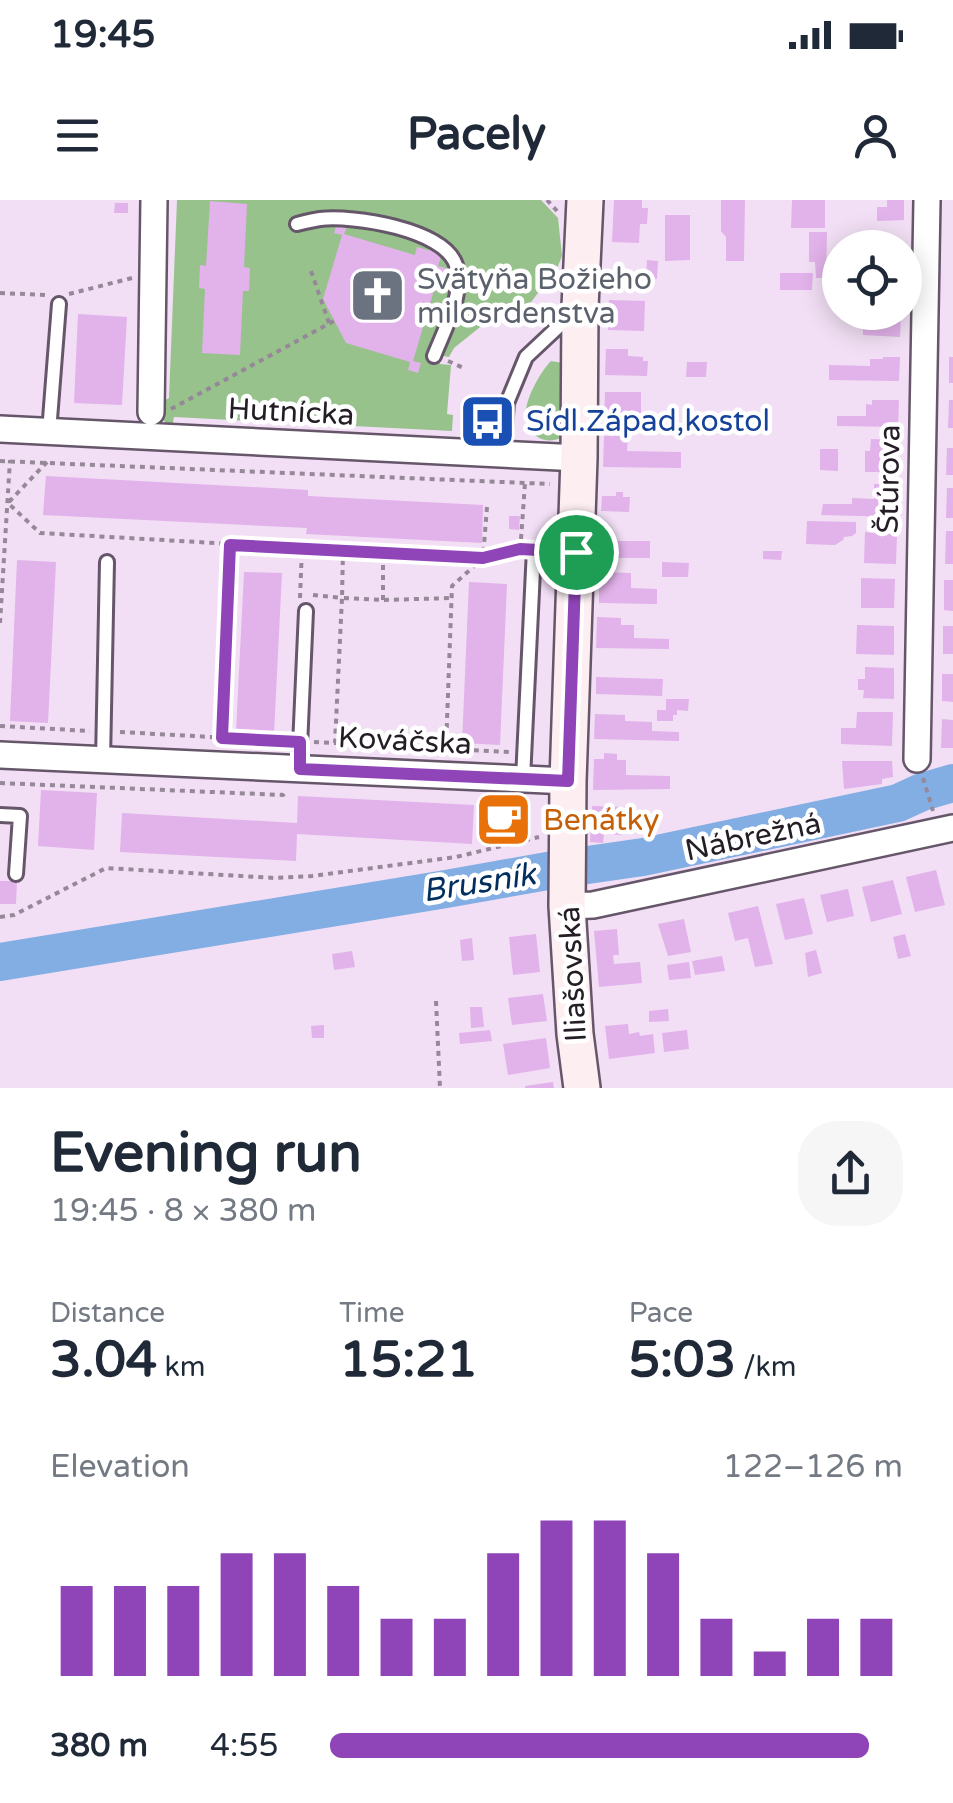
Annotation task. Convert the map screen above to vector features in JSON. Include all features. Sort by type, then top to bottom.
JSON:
[{"type":"street","points":[[154,200],[152,277],[159,411]]},
{"type":"street","name":"Štúrova","points":[[917,759],[926,200]]},
{"type":"street","name":"Iliašovská","points":[[573,208],[580,307],[568,471],[576,552],[568,781],[560,837],[574,1034],[582,1088]]},
{"type":"street","name":"Hutnícka","points":[[0,429],[503,455],[568,471]]},
{"type":"street","name":"Kováčska","points":[[0,755],[296,775],[568,781]]},
{"type":"street","name":"Nábrežná","points":[[567,900],[594,904],[944,821]]},
{"type":"lane","points":[[297,224],[320,219],[381,224],[429,238],[444,250],[456,264],[457,288],[434,356]]},
{"type":"lane","points":[[50,432],[60,300]]},
{"type":"lane","points":[[503,455],[508,404],[526,357],[580,307]]},
{"type":"lane","points":[[523,779],[534,549],[576,552]]},
{"type":"lane","points":[[103,760],[106,562]]},
{"type":"lane","points":[[296,775],[306,612]]},
{"type":"lane","points":[[0,815],[20,816],[16,874]]},
{"type":"path","points":[[547,200],[573,208]]},
{"type":"path","points":[[159,411],[332,322],[311,271]]},
{"type":"path","points":[[0,293],[60,300],[125,278],[152,277]]},
{"type":"path","points":[[0,624],[10,460]]},
{"type":"path","points":[[0,461],[525,483],[568,471]]},
{"type":"path","points":[[8,503],[47,462]]},
{"type":"path","points":[[8,503],[40,533],[483,558],[520,549],[525,483]]},
{"type":"path","points":[[446,748],[452,586],[483,558],[487,506]]},
{"type":"path","points":[[222,738],[230,545]]},
{"type":"path","points":[[302,548],[300,593],[382,600],[452,598]]},
{"type":"path","points":[[335,744],[344,550]]},
{"type":"path","points":[[382,600],[383,551]]},
{"type":"path","points":[[0,726],[511,752]]},
{"type":"path","points":[[917,759],[944,821]]},
{"type":"path","points":[[0,783],[283,795],[296,775]]},
{"type":"path","points":[[0,917],[14,915],[106,868],[275,878],[312,876],[456,857],[560,837]]},
{"type":"path","points":[[436,1001],[440,1088]]},
{"type":"green space","points":[[177,200],[541,200],[558,218],[562,256],[523,313],[510,303],[454,348],[449,357],[438,355],[440,364],[451,365],[447,414],[453,415],[452,431],[174,417],[172,427],[159,413],[162,402],[169,398]]},
{"type":"green space","points":[[551,361],[563,363],[563,437],[556,440],[537,436],[526,419],[535,384]]},
{"type":"building","points":[[614,200],[642,200],[642,208],[648,208],[647,224],[640,224],[639,243],[612,242]]},
{"type":"building","points":[[721,200],[745,200],[744,261],[726,261]]},
{"type":"building","points":[[792,200],[825,200],[825,228],[791,228]]},
{"type":"building","points":[[887,200],[904,200],[904,220],[877,221],[877,207],[887,207]]},
{"type":"building","points":[[210,201],[247,204],[244,267],[250,268],[249,291],[243,291],[240,355],[202,353],[205,289],[199,288],[200,265],[206,266]]},
{"type":"building","points":[[115,203],[128,203],[128,213],[114,213]]},
{"type":"building","points":[[665,215],[690,215],[690,260],[665,261]]},
{"type":"building","name":"Svätyňa Božieho milosrdenstva","points":[[337,223],[347,226],[344,234],[415,255],[417,247],[442,254],[438,266],[449,269],[442,292],[434,290],[413,361],[421,363],[418,373],[408,370],[410,362],[346,343],[323,299],[342,235],[334,233]]},
{"type":"building","points":[[809,232],[822,232],[822,278],[816,278],[815,262],[809,262]]},
{"type":"building","points":[[647,260],[658,261],[657,279],[646,278]]},
{"type":"building","points":[[780,273],[813,273],[812,290],[780,290]]},
{"type":"building","points":[[609,300],[645,301],[644,331],[608,330]]},
{"type":"building","points":[[78,314],[127,317],[122,405],[74,403]]},
{"type":"building","points":[[863,330],[900,330],[900,337],[863,335]]},
{"type":"building","points":[[606,349],[628,349],[628,356],[643,357],[643,361],[648,361],[647,376],[605,375]]},
{"type":"building","points":[[900,357],[899,381],[829,380],[829,365],[870,366],[870,359]]},
{"type":"building","points":[[949,357],[953,357],[953,383],[949,383]]},
{"type":"building","points":[[687,362],[707,362],[706,377],[686,377]]},
{"type":"building","points":[[605,392],[641,392],[641,422],[604,421]]},
{"type":"building","points":[[484,394],[490,395],[486,418],[480,417]]},
{"type":"building","points":[[872,400],[899,400],[898,427],[837,426],[837,416],[866,416],[866,404],[872,405]]},
{"type":"building","points":[[949,400],[953,400],[953,428],[948,428]]},
{"type":"building","points":[[604,436],[628,436],[627,451],[681,452],[681,468],[603,467]]},
{"type":"building","points":[[871,439],[899,440],[898,472],[865,472],[865,451],[870,451]]},
{"type":"building","points":[[947,448],[953,448],[953,475],[946,475]]},
{"type":"building","points":[[820,449],[838,449],[838,471],[820,470]]},
{"type":"building","points":[[46,476],[308,490],[308,496],[483,505],[482,543],[306,534],[307,528],[43,515]]},
{"type":"building","points":[[874,484],[897,484],[896,517],[821,515],[823,504],[852,504],[852,498],[874,499]]},
{"type":"building","points":[[947,488],[953,488],[953,518],[946,518]]},
{"type":"building","points":[[616,492],[630,497],[629,512],[601,511],[602,496],[616,496]]},
{"type":"building","points":[[509,516],[520,516],[519,530],[509,529]]},
{"type":"building","points":[[807,521],[856,522],[856,533],[835,545],[806,544]]},
{"type":"building","points":[[946,531],[953,531],[953,564],[945,564]]},
{"type":"building","points":[[865,532],[897,534],[896,564],[864,563]]},
{"type":"building","points":[[600,541],[650,541],[650,558],[600,558]]},
{"type":"building","points":[[763,551],[782,551],[781,560],[763,559]]},
{"type":"building","points":[[17,560],[56,562],[48,723],[10,721]]},
{"type":"building","points":[[662,562],[689,563],[688,577],[662,577]]},
{"type":"building","points":[[244,572],[282,573],[274,734],[236,732]]},
{"type":"building","points":[[599,572],[631,573],[631,588],[657,589],[657,604],[599,603]]},
{"type":"building","points":[[861,578],[895,579],[894,608],[861,608]]},
{"type":"building","points":[[944,580],[953,580],[953,611],[944,610]]},
{"type":"building","points":[[469,582],[507,584],[500,745],[462,743]]},
{"type":"building","points":[[597,617],[621,618],[621,625],[634,625],[634,638],[669,639],[669,649],[596,648]]},
{"type":"building","points":[[857,625],[894,626],[894,655],[856,654]]},
{"type":"building","points":[[943,626],[953,626],[953,654],[943,654]]},
{"type":"building","points":[[865,667],[894,668],[894,699],[863,698],[864,690],[858,690],[858,679],[865,679]]},
{"type":"building","points":[[942,674],[953,674],[953,702],[942,701]]},
{"type":"building","points":[[596,677],[663,679],[662,696],[596,694]]},
{"type":"building","points":[[666,699],[689,699],[688,711],[677,710],[673,721],[657,721],[657,710],[666,710]]},
{"type":"building","points":[[857,712],[893,712],[892,746],[841,744],[841,728],[856,728]]},
{"type":"building","points":[[595,714],[625,715],[625,721],[652,722],[652,731],[679,732],[679,741],[594,739]]},
{"type":"building","points":[[942,719],[953,720],[953,748],[941,748]]},
{"type":"building","points":[[604,753],[626,760],[626,775],[670,776],[670,789],[593,790],[594,759],[604,759]]},
{"type":"building","points":[[842,761],[892,761],[893,777],[882,779],[882,784],[844,789]]},
{"type":"building","points":[[41,790],[97,793],[94,850],[38,846]]},
{"type":"building","points":[[298,796],[474,805],[472,844],[297,834],[296,861],[120,852],[122,813],[297,823]]},
{"type":"building","points":[[592,806],[626,807],[625,835],[604,834],[603,843],[590,842]]},
{"type":"building","points":[[936,870],[945,905],[915,912],[906,877]]},
{"type":"building","points":[[893,880],[902,914],[871,922],[862,887]]},
{"type":"building","points":[[0,881],[17,881],[16,904],[0,904]]},
{"type":"building","points":[[848,889],[854,916],[827,922],[820,895]]},
{"type":"building","points":[[804,898],[813,934],[785,940],[776,904]]},
{"type":"building","points":[[758,906],[773,964],[755,967],[748,938],[735,941],[728,913]]},
{"type":"building","points":[[684,919],[691,952],[668,956],[658,924]]},
{"type":"building","points":[[617,929],[619,955],[613,955],[614,964],[640,962],[642,983],[599,987],[594,931]]},
{"type":"building","points":[[536,934],[540,972],[513,975],[509,937]]},
{"type":"building","points":[[905,934],[911,956],[898,959],[893,937]]},
{"type":"building","points":[[472,938],[474,960],[462,961],[460,940]]},
{"type":"building","points":[[816,950],[822,973],[808,977],[805,953]]},
{"type":"building","points":[[352,951],[355,967],[334,970],[332,954]]},
{"type":"building","points":[[722,956],[725,971],[695,975],[692,961]]},
{"type":"building","points":[[689,962],[691,978],[669,980],[667,965]]},
{"type":"building","points":[[543,994],[547,1021],[512,1025],[508,998]]},
{"type":"building","points":[[470,1007],[482,1007],[484,1027],[471,1028]]},
{"type":"building","points":[[668,1009],[669,1021],[649,1022],[649,1011]]},
{"type":"building","points":[[628,1024],[629,1034],[653,1034],[655,1053],[609,1059],[605,1026]]},
{"type":"building","points":[[324,1025],[324,1038],[312,1038],[311,1026]]},
{"type":"building","points":[[490,1030],[492,1041],[460,1044],[459,1033]]},
{"type":"building","points":[[687,1030],[689,1049],[664,1052],[662,1033]]},
{"type":"building","points":[[546,1038],[550,1068],[508,1075],[503,1044]]},
{"type":"building","points":[[553,1082],[554,1088],[525,1088],[525,1086]]},
{"type":"waterway","name":"Brusník","points":[[0,962],[643,857],[898,803],[953,783]]},
{"type":"place","name":"Svätyňa Božieho milosrdenstva","points":[[378,296]]},
{"type":"place","name":"Sídl.Západ,kostol","points":[[487,421]]},
{"type":"place","name":"Benátky","points":[[504,820]]},
{"type":"route","points":[[230,545],[483,558],[520,549],[576,552],[568,781],[300,769],[300,742],[222,738],[230,545]]}]
